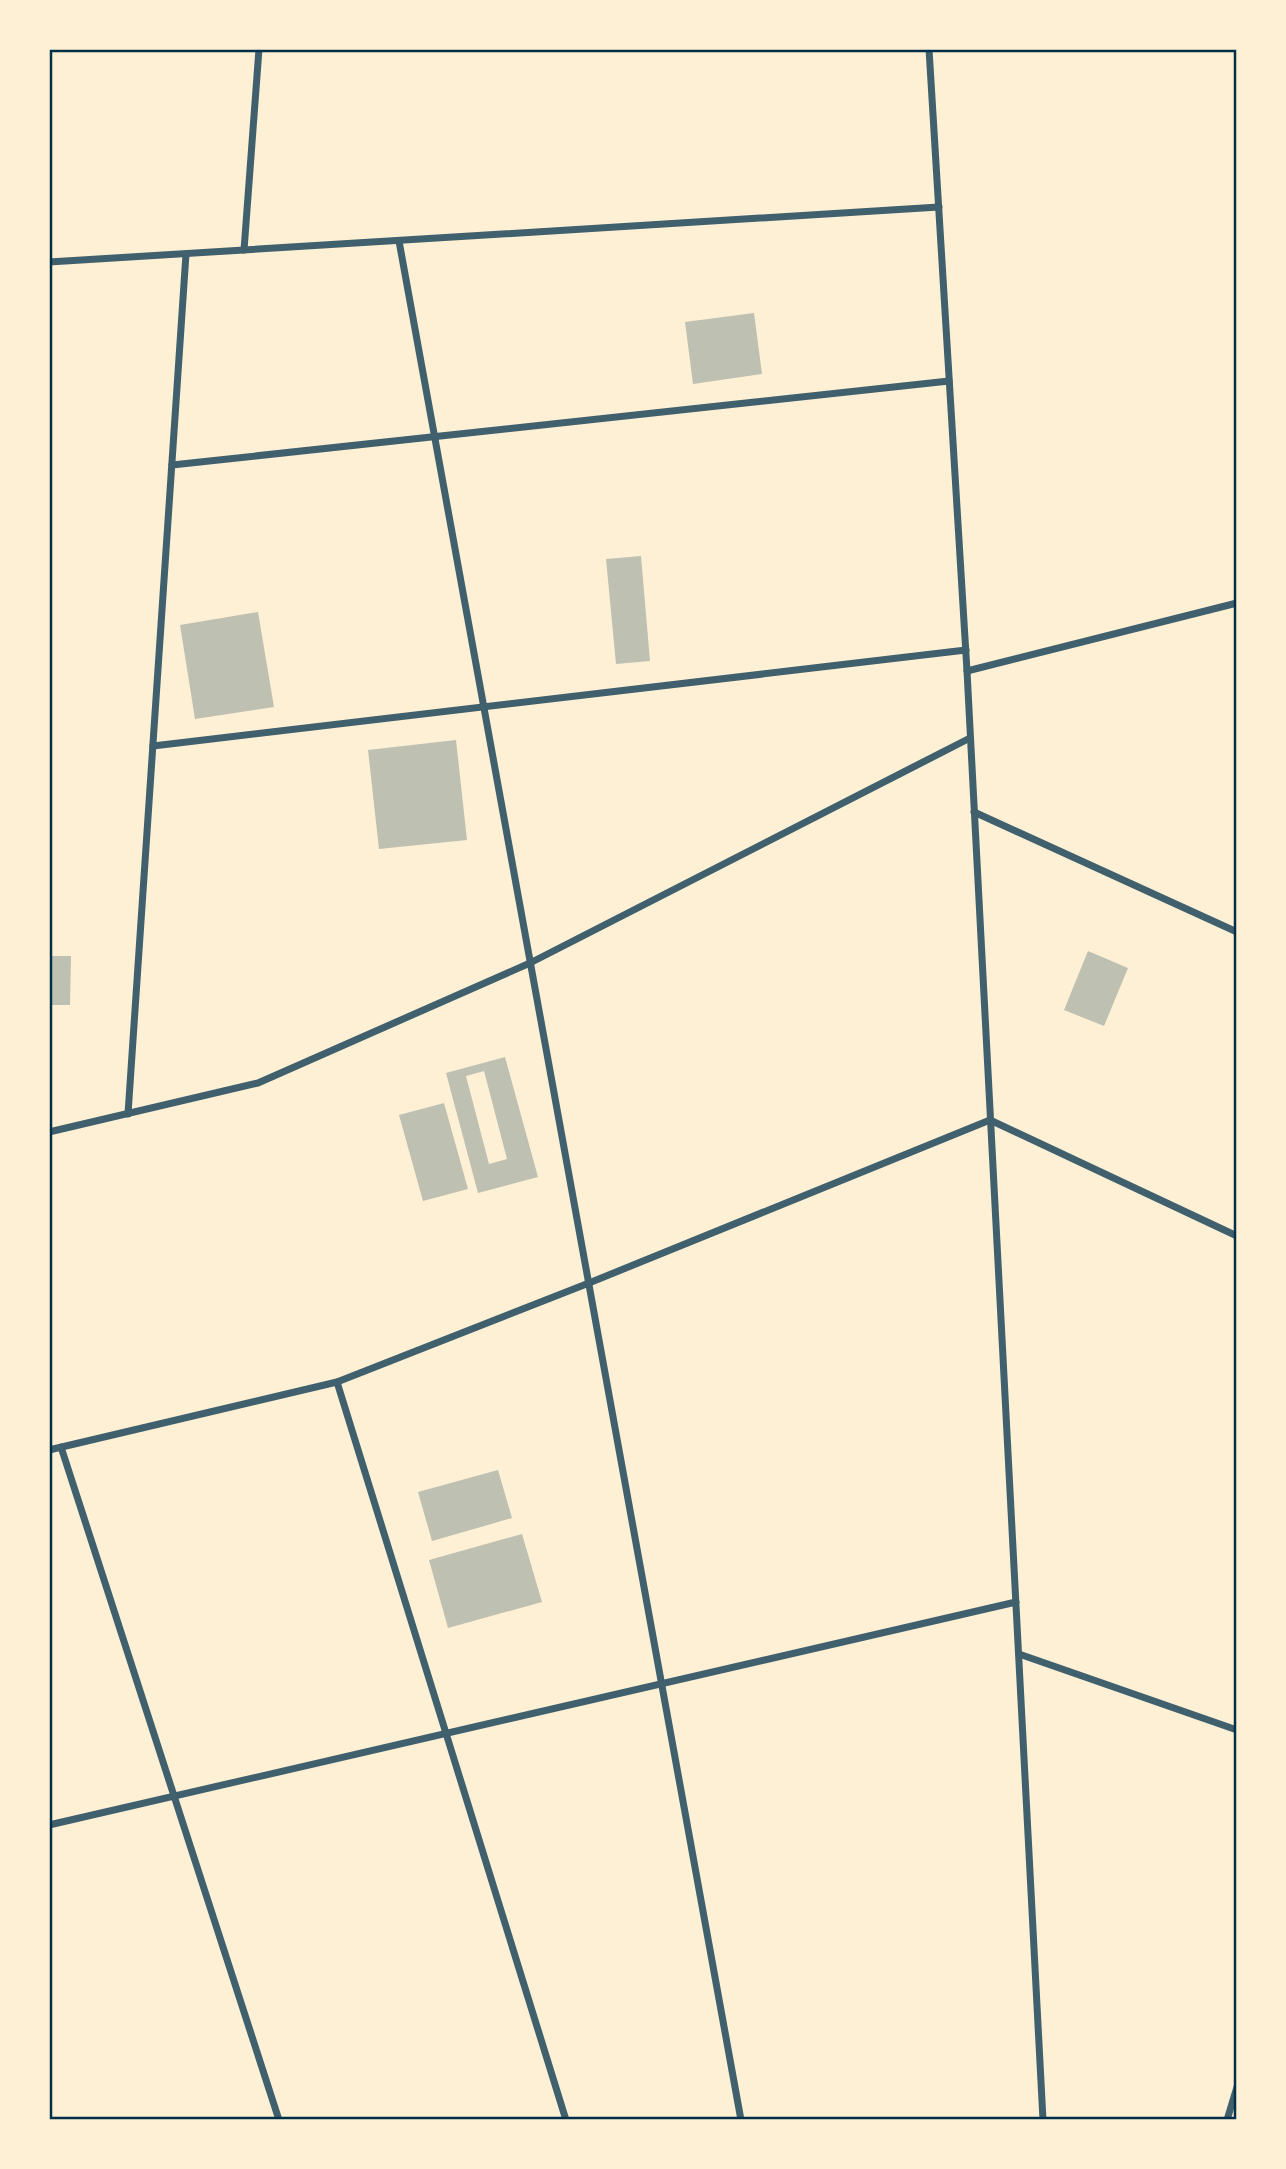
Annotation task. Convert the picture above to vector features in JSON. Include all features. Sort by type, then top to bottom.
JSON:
[{"type":"street","points":[[244,250],[259,49]]},
{"type":"street","points":[[929,49],[967,671],[1043,2120]]},
{"type":"street","points":[[49,262],[939,208]]},
{"type":"street","points":[[399,241],[741,2120]]},
{"type":"street","points":[[128,1114],[186,254]]},
{"type":"street","points":[[172,465],[949,381]]},
{"type":"street","points":[[967,671],[1237,603]]},
{"type":"street","points":[[153,746],[965,650]]},
{"type":"street","points":[[49,1132],[258,1083],[530,963],[970,738]]},
{"type":"street","points":[[974,812],[1237,932]]},
{"type":"street","points":[[49,1450],[337,1382],[990,1120],[1237,1236]]},
{"type":"street","points":[[337,1382],[566,2120]]},
{"type":"street","points":[[61,1447],[279,2120]]},
{"type":"street","points":[[49,1825],[446,1731],[1016,1602]]},
{"type":"street","points":[[1019,1654],[1237,1730]]},
{"type":"street","points":[[1227,2120],[1237,2087]]},
{"type":"building","points":[[754,313],[762,374],[693,384],[685,322]]},
{"type":"building","points":[[641,556],[650,661],[616,664],[606,559]]},
{"type":"building","points":[[258,612],[274,707],[195,719],[180,625]]},
{"type":"building","points":[[456,740],[467,840],[379,849],[368,750]]},
{"type":"building","points":[[1088,951],[1128,968],[1104,1026],[1064,1010]]},
{"type":"building","points":[[49,956],[71,956],[70,1005],[49,1005]]},
{"type":"building","points":[[505,1057],[538,1177],[478,1193],[446,1073]],"holes":[[[484,1071],[507,1159],[489,1164],[466,1076]]]},
{"type":"building","points":[[444,1103],[468,1189],[423,1201],[399,1115]]},
{"type":"building","points":[[498,1470],[512,1518],[432,1541],[418,1492]]},
{"type":"building","points":[[522,1534],[542,1602],[448,1628],[429,1560]]}]
